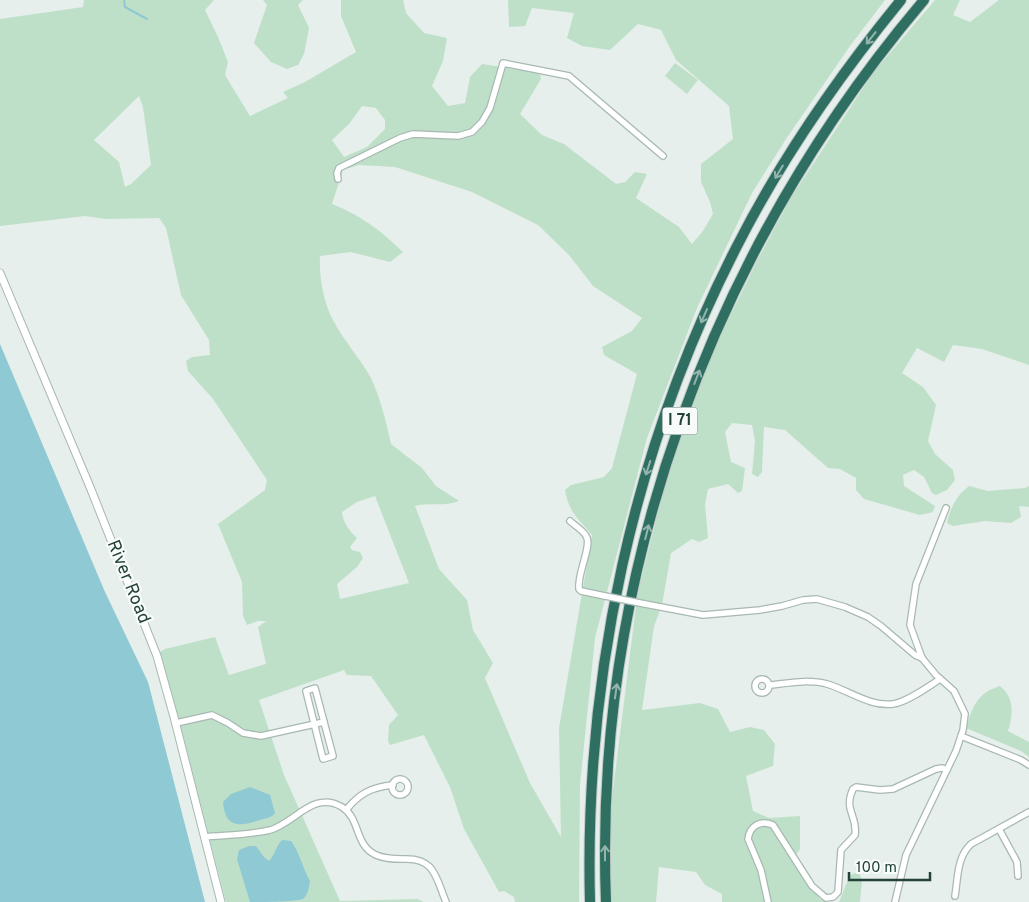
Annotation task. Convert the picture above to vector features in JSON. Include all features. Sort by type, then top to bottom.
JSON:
[{"type":"highway","name":"I 71","points":[[590,902],[591,791],[601,682],[609,631],[628,540],[660,430],[703,317],[758,207],[804,130],[833,88],[902,0]]},
{"type":"highway","name":"I 71","points":[[606,902],[605,837],[610,752],[614,708],[626,627],[650,520],[667,460],[687,401],[730,299],[792,182],[856,86],[924,0]]},
{"type":"street","points":[[338,179],[336,173],[339,168],[400,138],[413,134],[458,136],[472,132],[482,122],[490,108],[503,63],[569,76],[663,156]]},
{"type":"street","name":"River Road","points":[[0,273],[82,467],[157,656],[176,723],[221,902]]},
{"type":"street","points":[[895,902],[906,855],[913,837],[947,770],[961,736],[965,714],[954,691],[940,679],[922,658],[910,625],[913,594],[946,508]]},
{"type":"street","points":[[570,521],[585,534],[588,541],[578,578],[581,591],[703,615],[760,610],[803,600],[817,600],[845,607],[868,617],[915,655],[922,658]]},
{"type":"street","points":[[770,685],[809,682],[825,684],[876,703],[892,704],[904,700],[940,679]]},
{"type":"street","points":[[316,688],[324,722],[333,756],[323,759],[306,691],[316,688]]},
{"type":"street","points":[[176,723],[212,716],[223,720],[243,733],[261,736],[324,722]]},
{"type":"street","points":[[961,736],[1029,765]]},
{"type":"street","points":[[768,902],[761,870],[748,839],[753,827],[761,823],[774,825],[812,886],[822,896],[830,898],[838,892],[841,850],[855,835],[855,824],[848,802],[853,789],[856,787],[880,790],[892,789],[936,769],[942,768],[947,770]]},
{"type":"street","points":[[346,810],[368,790],[393,785]]},
{"type":"street","points":[[205,837],[267,831],[278,828],[315,804],[329,803],[346,810],[353,818],[361,841],[370,851],[382,858],[412,858],[421,860],[429,865],[436,874],[446,902]]},
{"type":"street","points":[[955,896],[960,862],[966,849],[1029,812]]},
{"type":"street","points":[[999,829],[1017,862],[1018,876]]},
{"type":"green space","points":[[84,0],[214,0],[205,10],[228,62],[225,75],[250,116],[288,98],[283,92],[305,82],[356,52],[341,16],[341,0],[403,0],[406,13],[424,33],[447,38],[443,61],[432,86],[448,106],[465,103],[470,77],[482,64],[540,73],[541,79],[520,114],[542,135],[564,144],[616,184],[625,182],[635,172],[647,174],[636,198],[679,227],[692,244],[703,231],[713,214],[701,182],[701,164],[733,139],[729,106],[676,60],[661,30],[638,24],[610,50],[582,46],[567,38],[574,13],[532,8],[525,26],[509,27],[508,0],[885,0],[850,46],[786,139],[752,193],[697,308],[647,438],[595,638],[580,785],[579,902],[515,902],[514,897],[504,891],[499,892],[464,829],[450,787],[424,735],[390,745],[388,741],[389,725],[398,715],[371,676],[347,675],[344,670],[259,700],[284,775],[340,901],[417,899],[424,902],[226,902],[172,694],[159,655],[165,649],[215,637],[229,675],[266,664],[258,627],[266,621],[258,621],[247,625],[243,616],[242,582],[218,524],[265,490],[267,480],[213,399],[188,371],[186,361],[192,357],[210,355],[209,340],[181,295],[166,228],[159,218],[106,219],[85,216],[0,226],[0,19],[83,7]],"holes":[[[139,96],[143,107],[151,165],[131,184],[125,187],[119,162],[94,140]],[[362,106],[376,108],[385,120],[385,129],[367,147],[344,157],[332,140],[349,124]],[[359,165],[395,167],[472,192],[538,225],[569,255],[593,286],[642,318],[632,331],[602,347],[604,355],[637,374],[612,468],[604,477],[571,485],[565,490],[572,510],[592,535],[559,728],[561,837],[530,783],[485,678],[493,663],[473,630],[467,600],[439,569],[415,506],[448,504],[459,501],[436,486],[422,468],[391,444],[378,394],[371,378],[337,327],[324,297],[320,272],[320,256],[351,252],[390,262],[403,252],[370,224],[353,213],[332,204],[343,170]],[[375,496],[409,583],[340,599],[337,584],[357,567],[363,558],[360,552],[352,550],[350,547],[357,538],[347,526],[342,512],[357,502]]]},
{"type":"green space","points":[[263,0],[303,0],[298,5],[309,28],[304,54],[298,65],[287,69],[271,62],[254,43],[267,5]]},
{"type":"green space","points":[[935,0],[960,0],[953,15],[970,22],[999,0],[1029,0],[1029,365],[982,349],[953,345],[944,362],[917,348],[902,373],[923,387],[936,405],[928,441],[935,454],[953,470],[955,480],[947,490],[936,495],[932,493],[924,477],[914,470],[903,475],[904,486],[935,506],[933,512],[920,515],[864,499],[856,490],[856,478],[840,469],[828,468],[785,430],[764,427],[762,472],[758,477],[752,474],[755,441],[752,425],[732,423],[725,432],[731,462],[745,468],[742,491],[738,493],[728,484],[708,489],[705,504],[708,538],[699,542],[692,539],[671,553],[662,605],[636,600],[668,472],[712,353],[758,259],[792,196],[873,73]]},
{"type":"green space","points":[[675,63],[698,80],[687,94],[665,76]]},
{"type":"green space","points":[[969,486],[988,491],[1025,488],[1029,486],[1029,507],[1019,506],[1021,517],[1011,523],[985,521],[953,526],[947,523],[950,512],[955,502]]},
{"type":"green space","points":[[636,606],[660,611],[654,626],[642,710],[700,703],[718,709],[730,732],[750,727],[764,730],[775,744],[773,766],[746,776],[753,811],[769,818],[800,816],[800,849],[792,861],[820,899],[826,902],[722,902],[722,894],[705,885],[696,872],[659,867],[656,902],[611,902],[611,806]]},
{"type":"green space","points":[[1000,686],[1010,701],[1012,713],[1008,731],[1029,742],[1029,757],[1021,751],[966,728],[977,701],[986,692]]},
{"type":"green space","points":[[859,872],[862,880],[860,902],[839,902],[850,875]]},
{"type":"water","points":[[0,344],[105,592],[148,682],[205,902],[0,902]]},
{"type":"water","points":[[250,787],[270,795],[275,813],[270,817],[246,824],[230,821],[224,811],[223,802],[231,794]]},
{"type":"water","points":[[282,840],[291,841],[299,855],[310,881],[306,895],[303,899],[292,901],[250,902],[237,859],[239,850],[249,846],[256,846],[269,861]]},
{"type":"waterway","points":[[124,0],[125,7],[147,19]]}]
